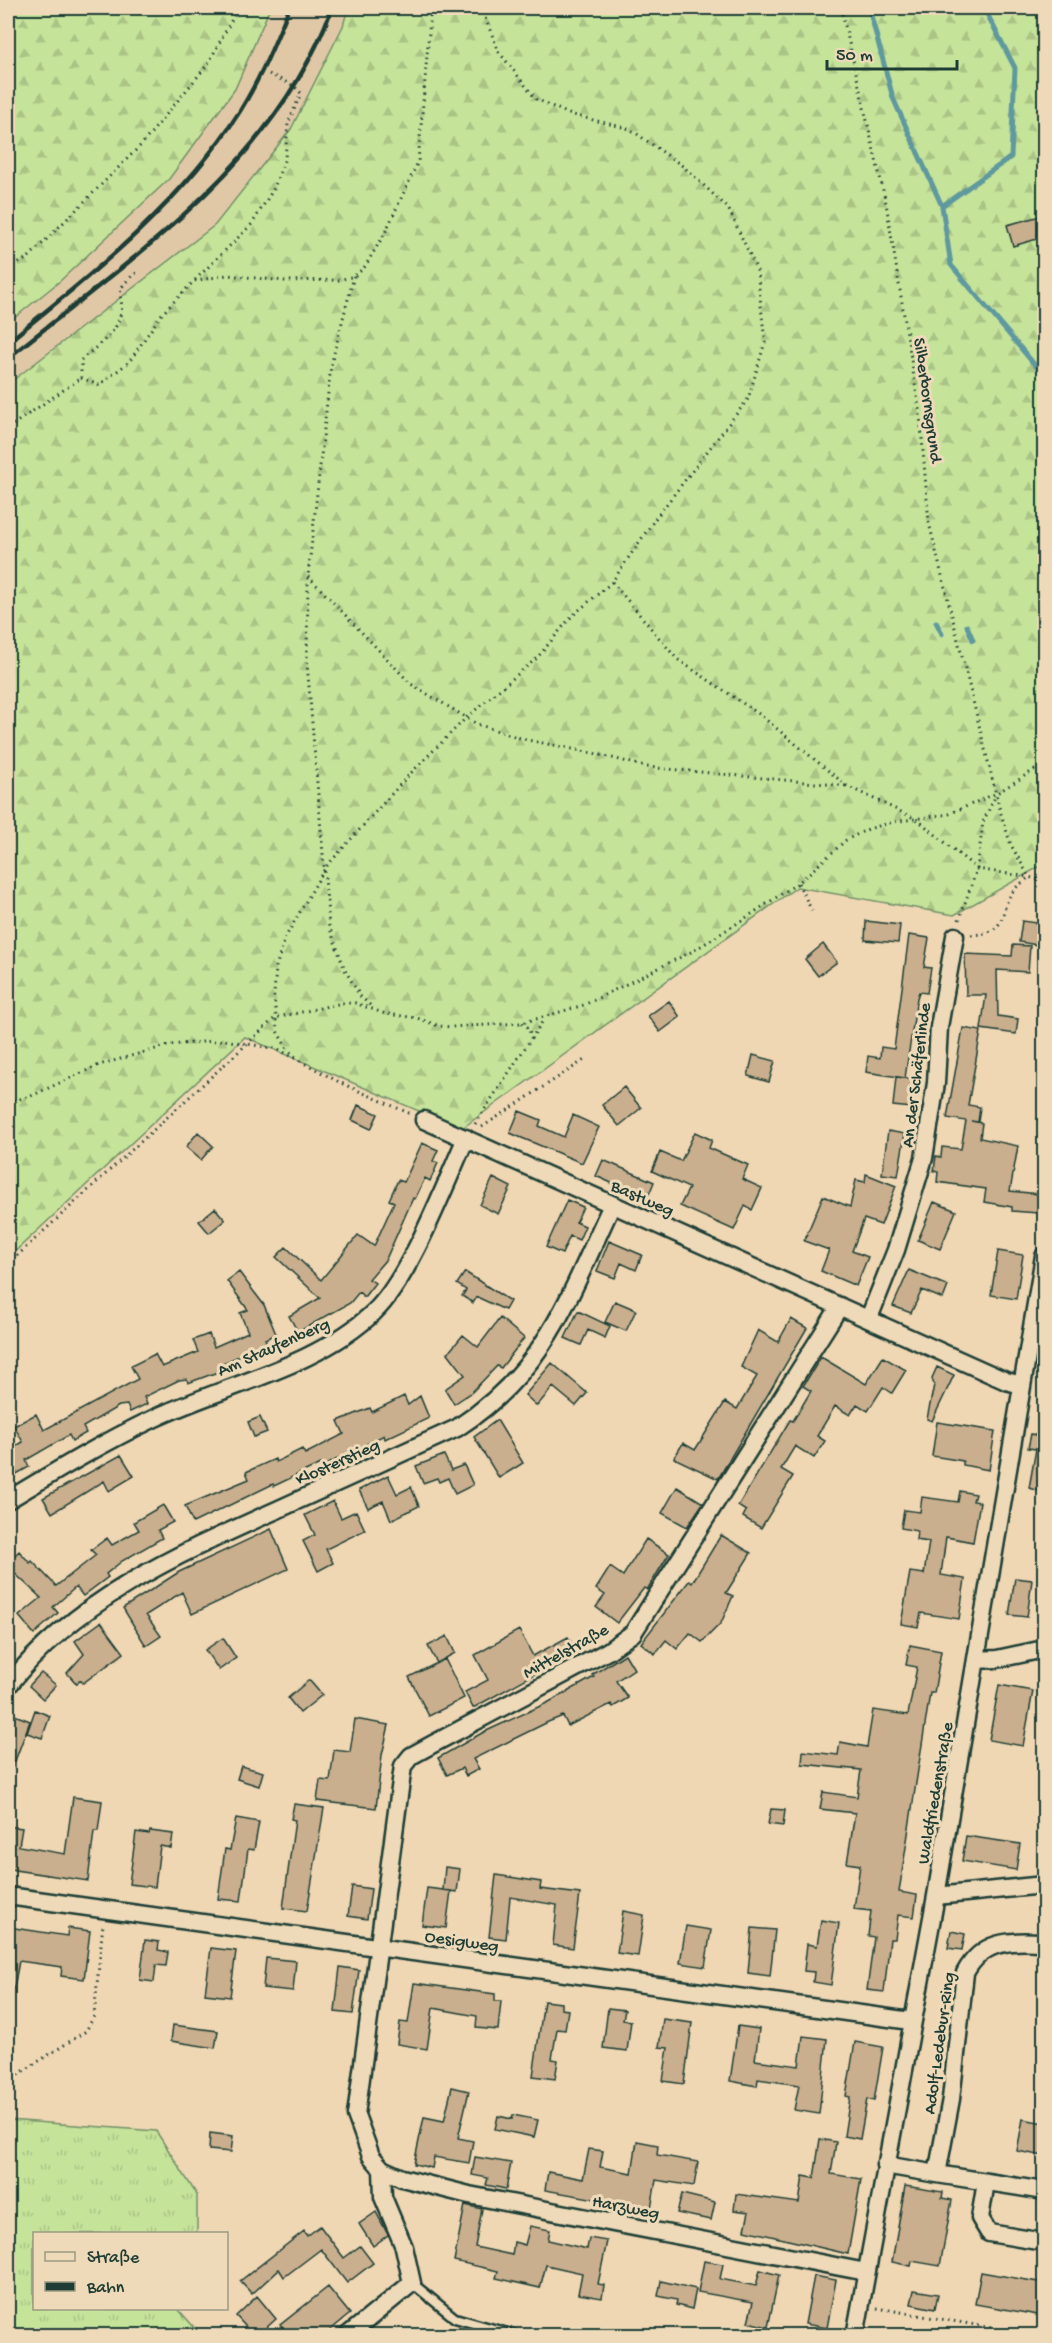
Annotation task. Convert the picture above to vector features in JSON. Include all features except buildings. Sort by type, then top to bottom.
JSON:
[{"type":"street","name":"An der Schäferlinde","points":[[869,1318],[896,1250],[924,1158],[936,1083],[939,1027],[955,936]]},
{"type":"street","name":"Bastweg","points":[[423,1120],[1006,1381],[1022,1385]]},
{"type":"street","name":"Am Staufenberg","points":[[8,1500],[98,1447],[155,1418],[329,1345],[354,1330],[377,1310],[396,1283],[466,1138]]},
{"type":"street","name":"Klosterstieg","points":[[8,1686],[22,1668],[53,1638],[148,1570],[457,1428],[487,1409],[511,1387],[549,1336],[612,1205]]},
{"type":"street","name":"Waldfriedenstraße","points":[[855,2336],[911,2021],[936,1896],[1044,1256]]},
{"type":"street","name":"Mittelstraße","points":[[378,1948],[403,1766],[411,1756],[608,1651],[633,1633],[840,1306]]},
{"type":"street","points":[[976,1660],[997,1659],[1044,1649]]},
{"type":"street","points":[[936,1896],[1044,1885]]},
{"type":"street","name":"Oesigweg","points":[[8,1896],[911,2021]]},
{"type":"street","name":"Adolf-Ledebur-Ring","points":[[937,2174],[951,2099],[965,1973],[973,1958],[987,1946],[1044,1942]]},
{"type":"street","points":[[347,2336],[412,2283],[404,2247],[383,2197],[381,2169],[371,2156],[356,2115],[378,1948]]},
{"type":"street","points":[[885,2165],[1044,2191]]},
{"type":"street","name":"Harzweg","points":[[381,2169],[402,2178],[469,2195],[866,2272]]},
{"type":"street","points":[[986,2182],[980,2218],[989,2232],[1044,2242]]},
{"type":"lane","points":[[412,2283],[455,2318],[518,2336]]},
{"type":"path","points":[[8,269],[28,258],[142,144],[208,64],[238,8]]},
{"type":"path","points":[[194,281],[227,275],[284,281],[339,280],[354,276],[364,268],[385,233],[418,162],[431,8]]},
{"type":"path","points":[[300,1061],[281,1040],[275,1018],[276,967],[285,938],[325,868],[406,778],[467,717],[537,658],[571,617],[612,582],[654,519],[748,399],[765,342],[757,270],[728,208],[684,168],[630,129],[569,114],[537,99],[499,52],[481,8]]},
{"type":"path","name":"Silberbornsgrund","points":[[841,8],[886,203],[920,415],[929,523],[1011,845],[1029,877]]},
{"type":"path","points":[[81,378],[99,385],[129,362],[160,315],[252,224],[269,197],[285,158],[288,124],[301,93],[294,86],[269,74]]},
{"type":"path","points":[[81,378],[81,360],[114,330],[119,321],[122,308],[118,292],[122,284],[140,270]]},
{"type":"path","points":[[354,276],[331,364],[308,576],[307,663],[329,926],[345,970],[360,996],[372,1008]]},
{"type":"path","points":[[8,428],[81,378]]},
{"type":"path","points":[[308,576],[411,684],[477,724],[523,739],[647,767],[847,786]]},
{"type":"path","points":[[612,582],[677,659],[759,714],[805,754],[847,786],[918,820],[977,869],[1029,877],[1044,882]]},
{"type":"path","points":[[8,1264],[275,1018],[342,1003],[372,1008],[386,1014],[417,1018],[439,1026],[522,1023],[545,1018],[584,1005],[693,951],[798,883],[846,840],[868,829],[892,822],[949,814],[997,793],[1044,764]]},
{"type":"path","points":[[997,793],[983,822],[977,869],[955,936],[988,934],[1000,926],[1013,891],[1029,877]]},
{"type":"path","points":[[798,883],[812,911]]},
{"type":"path","points":[[466,1138],[545,1018]]},
{"type":"path","points":[[522,1023],[529,1028],[531,1040]]},
{"type":"path","points":[[8,1102],[31,1096],[99,1065],[170,1045],[216,1040],[278,1049],[423,1120]]},
{"type":"path","points":[[466,1138],[586,1059]]},
{"type":"path","points":[[8,2081],[86,2031],[94,2016],[105,1911]]},
{"type":"path","points":[[861,2305],[1039,2336]]},
{"type":"shaded area","points":[[270,8],[348,8],[343,26],[291,129],[215,225],[8,384],[8,323],[60,281],[235,89]]},
{"type":"green space","points":[[8,8],[270,8],[235,89],[169,179],[60,281],[8,323]]},
{"type":"green space","points":[[348,8],[1044,8],[1044,864],[954,915],[797,887],[461,1129],[245,1037],[8,1258],[8,384],[215,225],[291,129],[343,26]]},
{"type":"green space","points":[[8,2120],[156,2131],[197,2195],[197,2232],[33,2232],[33,2310],[179,2310],[201,2335],[8,2335]]},
{"type":"waterway","points":[[869,8],[893,98],[942,206]]},
{"type":"waterway","points":[[984,8],[1015,68],[1011,157],[942,206],[951,265],[1044,376]]},
{"type":"waterway","points":[[936,622],[942,634]]},
{"type":"waterway","points":[[967,626],[973,640]]},
{"type":"railway","points":[[8,342],[133,236],[190,177],[240,111],[267,61],[289,8]]},
{"type":"railway","points":[[8,358],[150,244],[195,204],[237,161],[275,114],[307,64],[332,8]]}]
